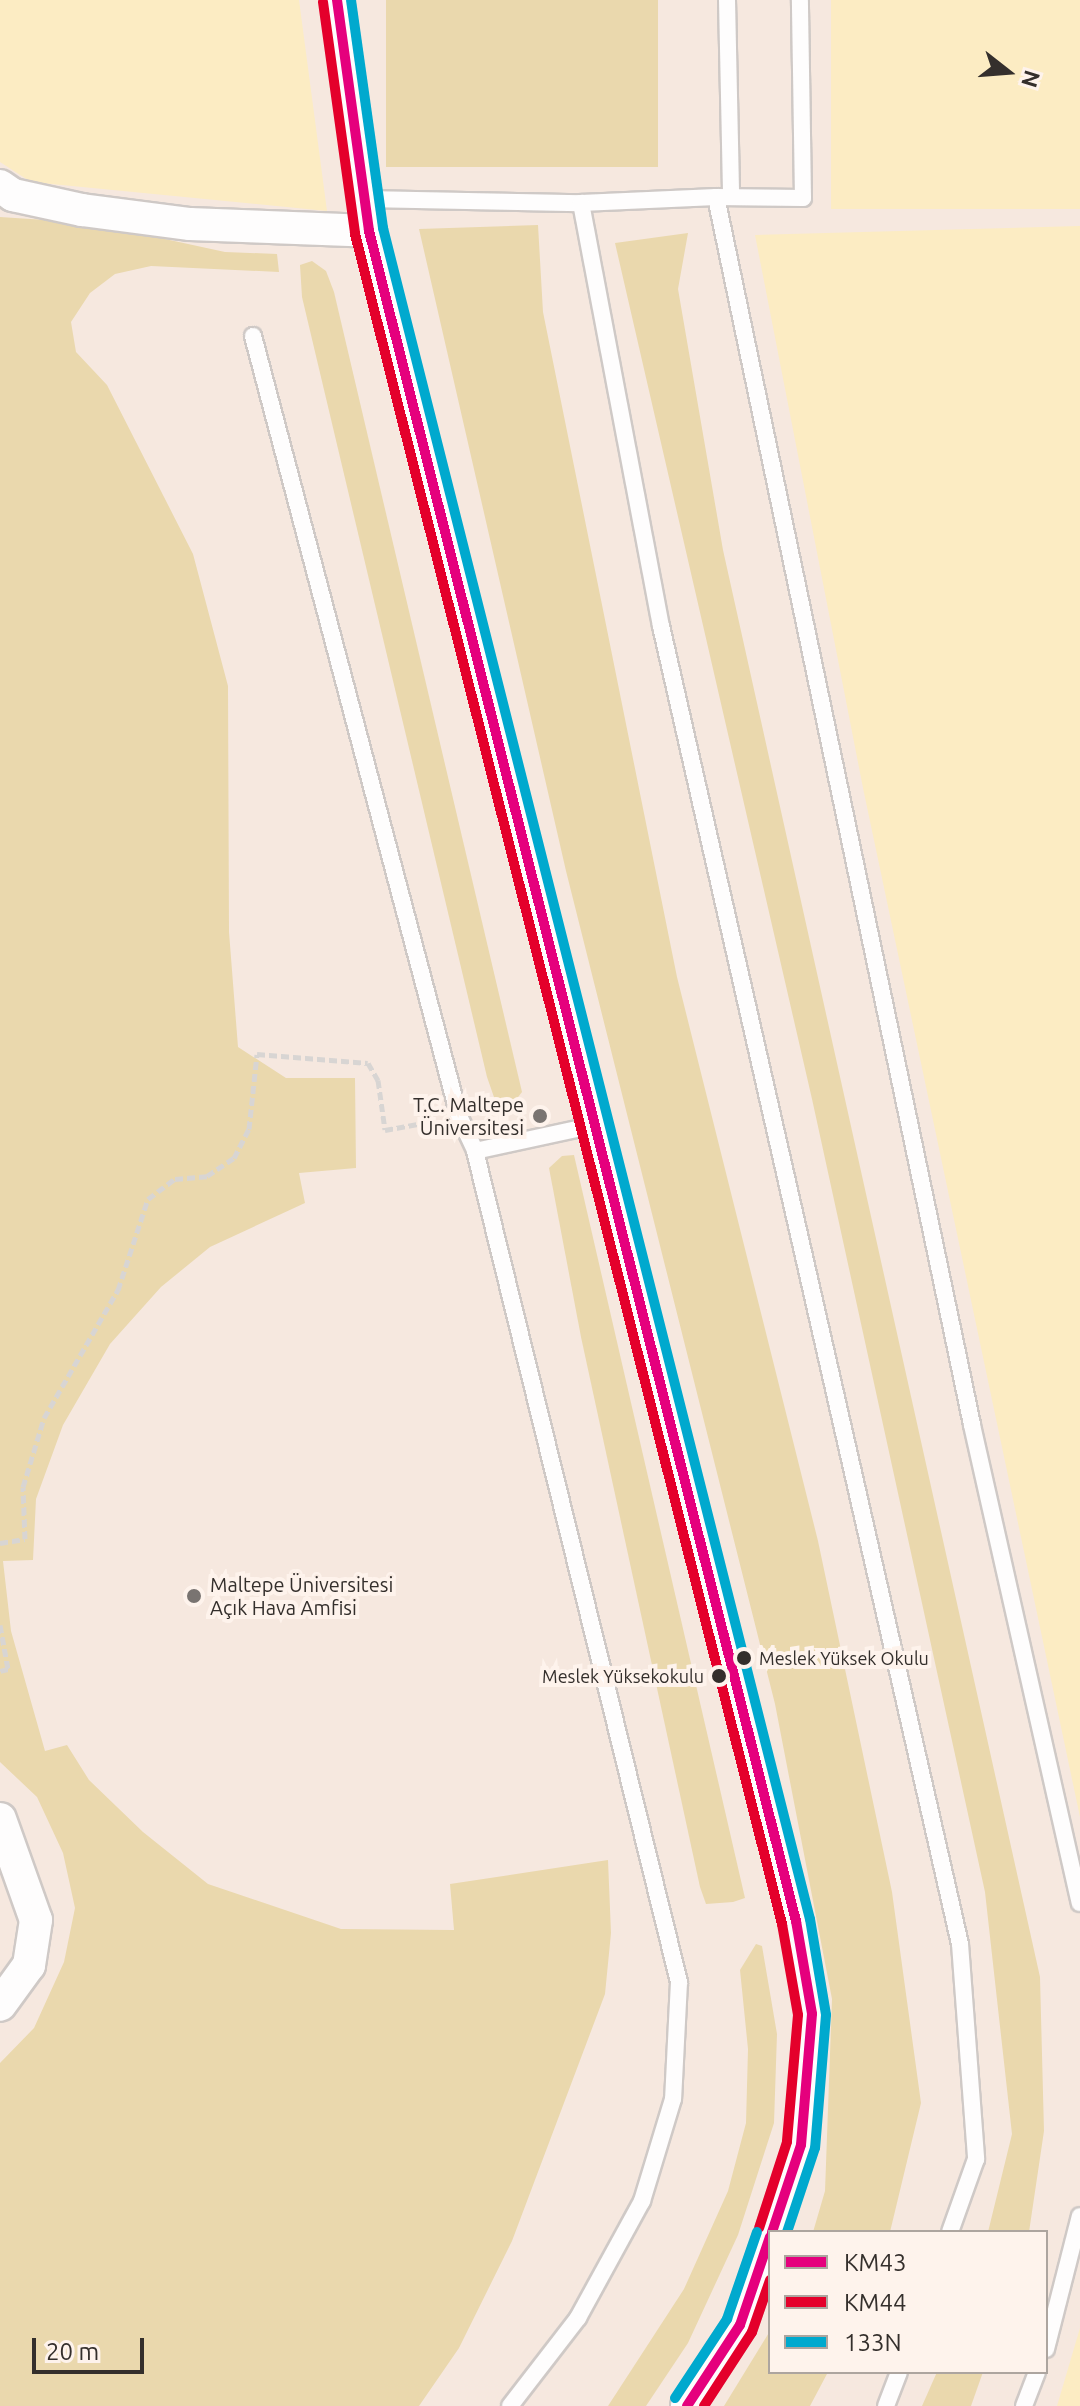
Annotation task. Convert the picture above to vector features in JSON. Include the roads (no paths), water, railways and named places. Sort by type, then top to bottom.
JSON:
[{"type":"street","points":[[337,0],[369,231],[796,1921],[812,2014],[801,2145],[772,2230]]},
{"type":"street","points":[[0,186],[13,195],[82,210],[190,224],[369,231]]},
{"type":"street","points":[[0,1819],[36,1920],[29,1965],[0,2005]]},
{"type":"street","points":[[687,2406],[740,2325],[768,2243]]},
{"type":"lane","points":[[727,0],[724,197],[972,1425],[1080,1903]]},
{"type":"lane","points":[[365,199],[581,203],[724,197],[803,198],[800,0]]},
{"type":"lane","points":[[581,203],[661,626],[960,1944],[976,2159],[951,2230]]},
{"type":"lane","points":[[253,336],[459,1116],[475,1151],[679,1982],[673,2099],[642,2201],[578,2318],[510,2406]]},
{"type":"lane","points":[[475,1151],[595,1125]]},
{"type":"lane","points":[[1048,2341],[1080,2216]]},
{"type":"lane","points":[[886,2406],[898,2374]]},
{"type":"lane","points":[[1024,2406],[1036,2374]]},
{"type":"place","name":"T.C. Maltepe Üniversitesi","points":[[540,1116]]},
{"type":"place","name":"Maltepe Üniversitesi Açık Hava Amfisi","points":[[194,1596]]},
{"type":"place","name":"Meslek Yüksek Okulu","points":[[744,1658]]},
{"type":"place","name":"Meslek Yüksekokulu","points":[[719,1676]]}]
